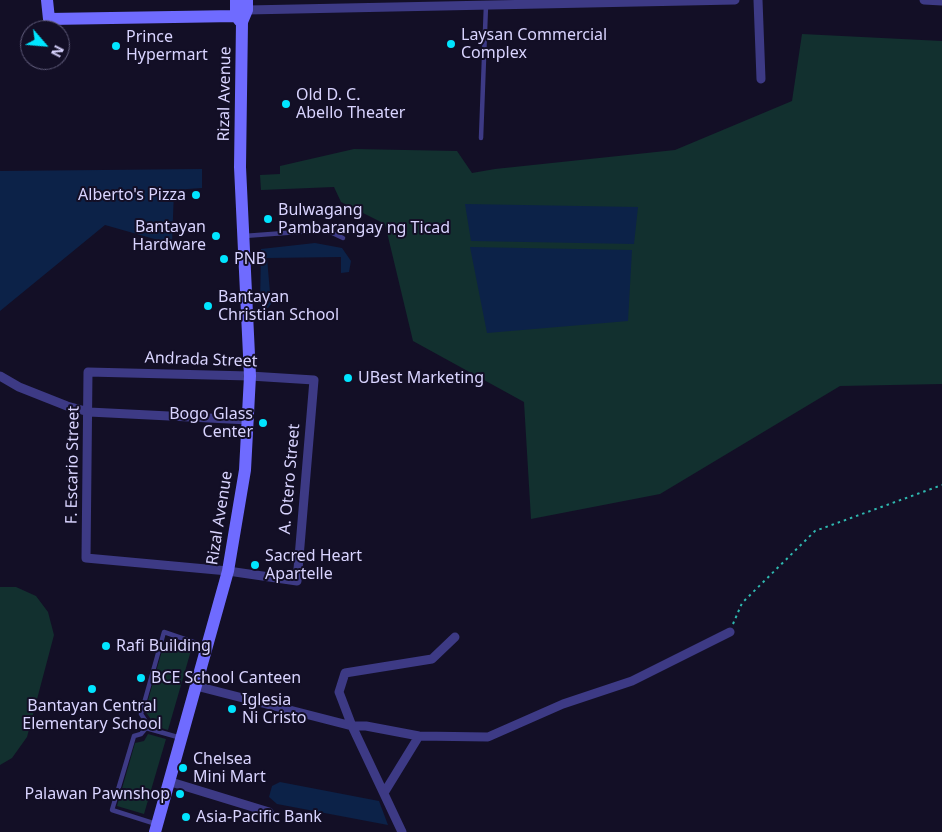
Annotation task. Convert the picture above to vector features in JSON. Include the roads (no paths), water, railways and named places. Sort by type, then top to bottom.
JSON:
[{"type":"main road","points":[[47,0],[49,19],[243,12]]},
{"type":"main road","name":"Rizal Avenue","points":[[157,828],[228,571],[245,470],[250,376],[240,167],[243,12],[236,0]]},
{"type":"street","points":[[243,12],[453,3],[486,5],[588,1],[735,0]]},
{"type":"street","points":[[758,0],[760,79]]},
{"type":"street","points":[[924,0],[942,0]]},
{"type":"street","name":"Andrada Street","points":[[88,372],[250,376],[314,380]]},
{"type":"street","name":"F. Escario Street","points":[[88,372],[86,558],[228,571]]},
{"type":"street","points":[[0,376],[19,387],[67,406],[89,412],[249,420]]},
{"type":"street","name":"A. Otero Street","points":[[228,571],[297,581],[314,380]]},
{"type":"street","points":[[196,686],[352,726],[366,726],[419,736],[488,737],[563,704],[632,681],[730,632]]},
{"type":"street","points":[[402,832],[352,726],[339,692],[345,674],[432,659],[455,637]]},
{"type":"street","points":[[384,792],[419,736]]},
{"type":"street","points":[[171,782],[269,812]]},
{"type":"lane","points":[[481,138],[486,5]]},
{"type":"lane","points":[[243,236],[326,230],[343,238]]},
{"type":"lane","points":[[157,828],[112,810],[134,736],[141,734],[146,728],[145,720],[140,714],[164,632],[208,647]]},
{"type":"lane","points":[[146,728],[182,739]]},
{"type":"water","points":[[202,169],[202,188],[174,190],[172,244],[105,225],[0,311],[0,171]]},
{"type":"water","points":[[465,204],[638,207],[634,244],[471,241]]},
{"type":"water","points":[[315,243],[342,248],[351,261],[349,272],[341,273],[341,257],[267,258],[271,304],[268,308],[260,309],[261,249]]},
{"type":"water","points":[[470,247],[632,250],[628,321],[487,333]]},
{"type":"water","points":[[280,782],[379,801],[388,825],[277,804],[269,797],[272,786]]},
{"type":"place","name":"Laysan Commercial Complex","points":[[451,44]]},
{"type":"place","name":"Prince Hypermart","points":[[116,46]]},
{"type":"place","name":"Old D. C. Abello Theater","points":[[286,104]]},
{"type":"place","name":"Alberto's Pizza","points":[[196,195]]},
{"type":"place","name":"Bulwagang Pambarangay ng Ticad","points":[[268,219]]},
{"type":"place","name":"Bantayan Hardware","points":[[216,236]]},
{"type":"place","name":"PNB","points":[[224,259]]},
{"type":"place","name":"Bantayan Christian School","points":[[208,306]]},
{"type":"place","name":"UBest Marketing","points":[[348,378]]},
{"type":"place","name":"Bogo Glass Center","points":[[263,423]]},
{"type":"place","name":"Sacred Heart Apartelle","points":[[255,565]]},
{"type":"place","name":"Rafi Building","points":[[106,646]]},
{"type":"place","name":"BCE School Canteen","points":[[141,678]]},
{"type":"place","name":"Bantayan Central Elementary School","points":[[92,689]]},
{"type":"place","name":"Iglesia Ni Cristo","points":[[232,709]]},
{"type":"place","name":"Chelsea Mini Mart","points":[[183,768]]},
{"type":"place","name":"Palawan Pawnshop","points":[[180,794]]},
{"type":"place","name":"Asia-Pacific Bank","points":[[186,817]]}]
